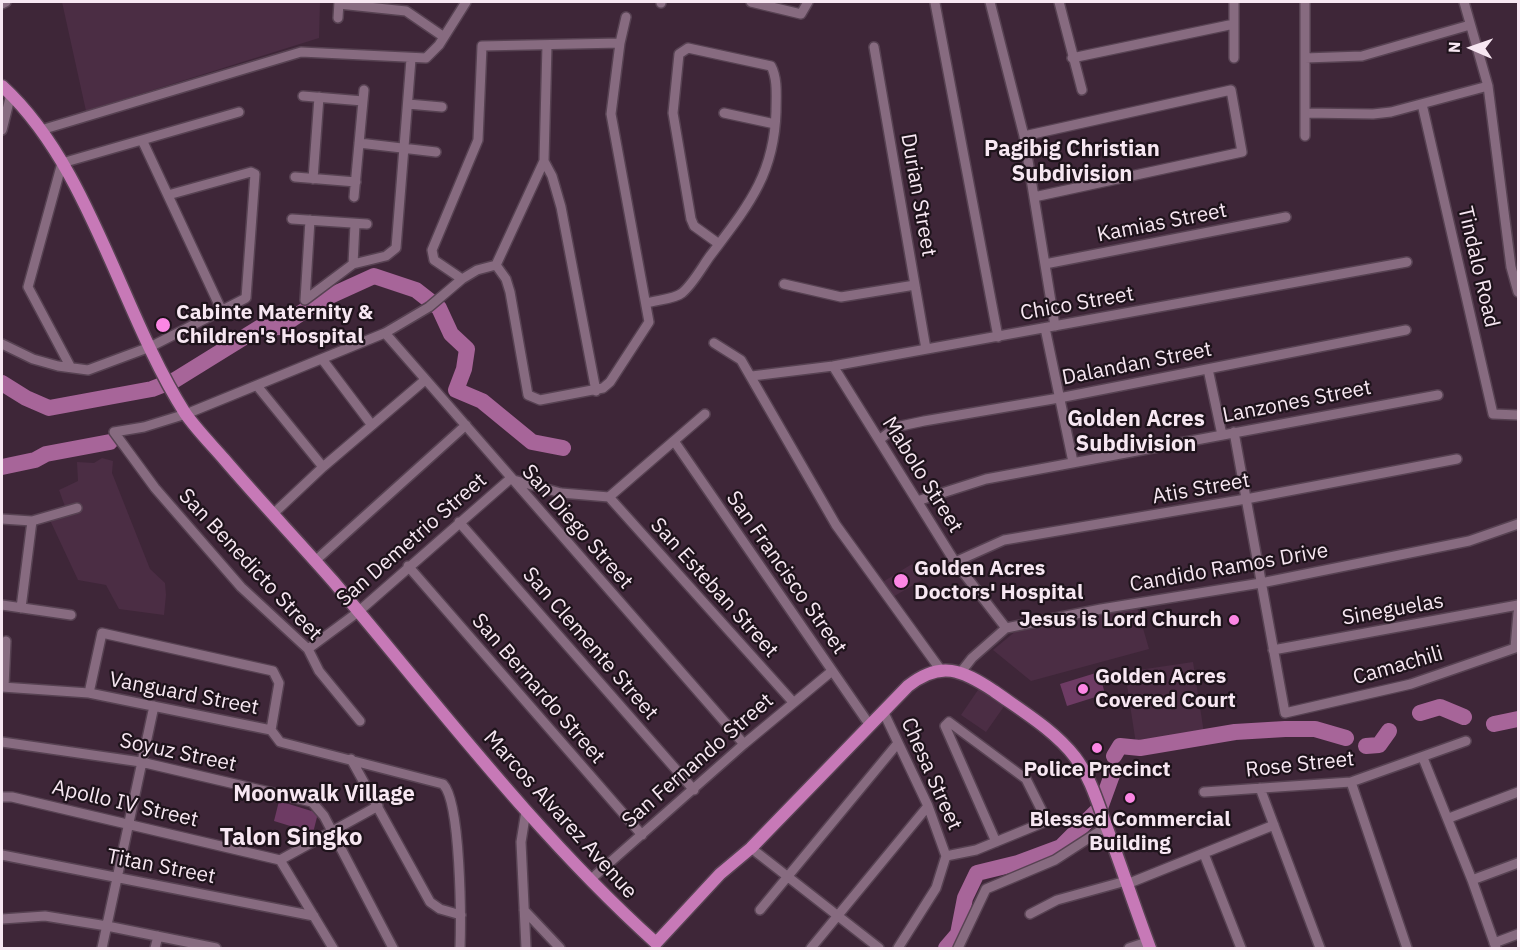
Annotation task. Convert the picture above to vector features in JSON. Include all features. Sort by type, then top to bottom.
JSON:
[{"type":"main road","name":"Marcos Alvarez Avenue","points":[[6,90],[41,130],[62,164],[150,347],[186,414],[272,515],[315,561],[526,811],[656,947],[720,874],[751,848],[869,724],[916,679],[940,669]]},
{"type":"main road","points":[[940,669],[961,672],[1009,702],[1064,744],[1083,769],[1149,945]]},
{"type":"street","points":[[2,4],[6,2]]},
{"type":"street","points":[[406,11],[412,2]]},
{"type":"street","points":[[41,130],[301,52],[426,58],[444,37],[466,2]]},
{"type":"street","points":[[751,2],[801,14],[808,2]]},
{"type":"street","points":[[990,2],[1024,136],[1055,326]]},
{"type":"street","points":[[1059,2],[1082,90]]},
{"type":"street","points":[[1234,2],[1234,58]]},
{"type":"street","points":[[1305,2],[1305,136]]},
{"type":"street","points":[[1464,2],[1488,86],[1511,267],[1518,292]]},
{"type":"street","points":[[338,18],[339,3],[383,4],[406,11],[444,37]]},
{"type":"street","points":[[935,3],[998,337]]},
{"type":"street","points":[[496,265],[506,279],[510,292],[526,388],[533,399],[596,391],[610,382],[649,322],[610,114],[626,17]]},
{"type":"street","points":[[1072,58],[1234,24]]},
{"type":"street","points":[[1305,58],[1362,56],[1470,25]]},
{"type":"street","points":[[462,279],[440,265],[431,254],[478,140],[482,46],[620,43]]},
{"type":"street","points":[[496,265],[544,160],[547,45]]},
{"type":"street","name":"Durian Street","points":[[874,47],[926,350]]},
{"type":"street","points":[[647,303],[681,294],[745,211],[764,179],[775,124],[775,79],[771,66],[749,59],[683,49],[679,54],[673,113],[691,219],[694,226],[719,244]]},
{"type":"street","points":[[310,220],[305,300],[353,264],[386,256],[396,248],[411,59]]},
{"type":"street","points":[[1305,113],[1373,114],[1422,104],[1488,86]]},
{"type":"street","points":[[2,130],[6,90]]},
{"type":"street","points":[[354,197],[364,90]]},
{"type":"street","points":[[1024,136],[1230,90],[1242,152],[1034,197]]},
{"type":"street","points":[[303,96],[363,101]]},
{"type":"street","points":[[313,179],[319,98]]},
{"type":"street","points":[[408,104],[442,107]]},
{"type":"street","name":"Tindalo Road","points":[[1422,104],[1493,414],[1518,415]]},
{"type":"street","points":[[70,366],[28,287],[62,164],[239,112]]},
{"type":"street","points":[[724,113],[775,124]]},
{"type":"street","points":[[142,142],[222,309]]},
{"type":"street","points":[[359,143],[436,152]]},
{"type":"street","points":[[544,160],[552,176],[561,207],[596,391]]},
{"type":"street","points":[[2,344],[33,359],[58,366],[88,370],[150,347],[246,298],[255,174],[251,172],[168,195]]},
{"type":"street","points":[[295,177],[356,182]]},
{"type":"street","name":"Kamias Street","points":[[1045,264],[1286,218]]},
{"type":"street","points":[[292,219],[367,224]]},
{"type":"street","points":[[353,264],[356,224]]},
{"type":"street","name":"Chico Street","points":[[753,376],[833,366],[926,350],[1407,262]]},
{"type":"street","points":[[186,414],[258,387],[385,333],[429,308],[436,299],[462,279],[477,270],[496,265]]},
{"type":"street","points":[[784,284],[841,297],[915,285]]},
{"type":"street","points":[[1045,328],[1073,462]]},
{"type":"street","name":"Dalandan Street","points":[[879,440],[896,427],[1059,398],[1406,330]]},
{"type":"street","name":"San Diego Street","points":[[385,333],[510,479],[744,744]]},
{"type":"street","points":[[714,343],[741,360],[753,376],[836,525],[940,669]]},
{"type":"street","points":[[322,359],[371,424]]},
{"type":"street","name":"Mabolo Street","points":[[833,366],[955,562],[1006,628]]},
{"type":"street","points":[[1208,369],[1222,435]]},
{"type":"street","points":[[272,515],[371,424],[425,380]]},
{"type":"street","points":[[258,387],[323,467]]},
{"type":"street","name":"Lanzones Street","points":[[917,501],[986,478],[1438,395]]},
{"type":"street","name":"San Benedicto Street","points":[[186,414],[144,427],[114,432],[156,488],[241,587],[308,649],[319,671],[360,721]]},
{"type":"street","points":[[510,479],[561,493],[609,497],[705,414]]},
{"type":"street","points":[[315,561],[466,425]]},
{"type":"street","points":[[1234,432],[1273,650]]},
{"type":"street","name":"San Francisco Street","points":[[674,441],[869,724]]},
{"type":"street","name":"Atis Street","points":[[955,562],[1004,540],[1246,499],[1457,459]]},
{"type":"street","name":"San Demetrio Street","points":[[308,649],[358,612],[510,479]]},
{"type":"street","name":"San Esteban Street","points":[[609,497],[793,702]]},
{"type":"street","points":[[2,519],[32,521],[77,508]]},
{"type":"street","points":[[21,608],[32,521]]},
{"type":"street","name":"San Clemente Street","points":[[459,522],[694,790]]},
{"type":"street","name":"Candido Ramos Drive","points":[[1006,628],[1101,609],[1261,583],[1469,541],[1518,524]]},
{"type":"street","name":"San Bernardo Street","points":[[408,566],[642,835]]},
{"type":"street","points":[[2,605],[71,615]]},
{"type":"street","name":"Sineguelas","points":[[1273,650],[1518,605]]},
{"type":"street","points":[[1517,648],[1518,614]]},
{"type":"street","points":[[961,672],[972,658],[1006,628]]},
{"type":"street","points":[[89,693],[102,633],[273,671],[279,683],[272,730]]},
{"type":"street","points":[[3,687],[6,641]]},
{"type":"street","name":"Camachili","points":[[1273,650],[1285,713],[1411,684],[1517,648]]},
{"type":"street","name":"San Fernando Street","points":[[590,880],[744,744],[832,671]]},
{"type":"street","name":"Vanguard Street","points":[[3,687],[89,693],[272,730],[280,742],[438,782],[447,787],[459,868],[462,915]]},
{"type":"street","points":[[102,948],[154,706]]},
{"type":"street","name":"Chesa Street","points":[[883,711],[928,806],[946,856],[936,888],[898,948]]},
{"type":"street","points":[[946,856],[976,850],[996,842],[1047,821],[1026,779],[949,722],[946,723],[996,842]]},
{"type":"street","name":"Rose Street","points":[[1204,792],[1352,782],[1466,741]]},
{"type":"street","name":"Soyuz Street","points":[[2,742],[141,762],[312,802],[324,816],[393,948]]},
{"type":"street","points":[[760,910],[898,743]]},
{"type":"street","points":[[1423,758],[1449,818],[1495,946],[1518,934]]},
{"type":"street","points":[[351,759],[430,902],[434,906],[462,915],[460,948]]},
{"type":"street","points":[[1352,782],[1407,948]]},
{"type":"street","points":[[1260,788],[1320,948]]},
{"type":"street","points":[[1449,818],[1518,792]]},
{"type":"street","name":"Apollo IV Street","points":[[2,797],[12,797],[128,822],[280,860]]},
{"type":"street","points":[[333,948],[280,860],[330,830],[378,806]]},
{"type":"street","points":[[811,948],[928,806]]},
{"type":"street","points":[[526,811],[521,842],[526,948]]},
{"type":"street","points":[[958,948],[986,889],[1055,860],[1105,824]]},
{"type":"street","points":[[1030,914],[1057,900],[1127,883],[1274,825]]},
{"type":"street","points":[[751,848],[879,948]]},
{"type":"street","points":[[1204,854],[1240,948]]},
{"type":"street","name":"Titan Street","points":[[2,855],[314,915]]},
{"type":"street","points":[[1472,880],[1518,863]]},
{"type":"street","points":[[524,910],[560,948]]},
{"type":"street","points":[[2,919],[45,916],[213,948]]},
{"type":"street","points":[[155,948],[158,936]]},
{"type":"street","points":[[1129,948],[1149,945]]},
{"type":"shaded area","points":[[62,2],[320,2],[319,38],[86,111]]},
{"type":"shaded area","points":[[102,458],[113,461],[112,473],[150,569],[165,583],[164,615],[119,609],[106,585],[78,580],[49,518],[67,512],[59,490],[78,481],[77,462],[94,463]]},
{"type":"shaded area","name":"Golden Acres Doctors' Hospital","points":[[912,564],[922,580],[891,598],[881,583]]},
{"type":"shaded area","points":[[1136,604],[1149,649],[1031,681],[993,650],[1017,630]]},
{"type":"shaded area","points":[[1193,662],[1204,733],[1136,744],[1125,672]]},
{"type":"shaded area","name":"Golden Acres Covered Court","points":[[1099,672],[1105,694],[1067,706],[1060,684]]},
{"type":"shaded area","points":[[980,687],[1005,705],[986,732],[961,715]]},
{"type":"shaded area","points":[[279,801],[318,813],[313,833],[274,821]]},
{"type":"waterway","points":[[2,383],[26,398],[49,408],[152,389],[175,380],[259,328],[280,327],[319,301],[374,276],[416,290],[439,308],[451,334],[467,349],[464,369],[456,390],[482,401],[532,442],[563,448]]},
{"type":"waterway","points":[[2,467],[35,460],[46,454],[110,442]]},
{"type":"waterway","points":[[1420,713],[1440,707],[1464,717]]},
{"type":"waterway","points":[[1494,724],[1518,719]]},
{"type":"waterway","points":[[1114,756],[1120,746],[1140,748],[1235,732],[1315,729],[1346,738]]},
{"type":"waterway","points":[[1366,746],[1379,745],[1389,731]]},
{"type":"waterway","points":[[946,948],[958,934],[965,898],[977,873],[1018,863],[1061,847],[1100,808],[1112,775]]},
{"type":"place","name":"Cabinte Maternity & Children's Hospital","points":[[163,325]]},
{"type":"place","name":"Golden Acres Doctors' Hospital","points":[[901,581]]},
{"type":"place","name":"Jesus is Lord Church","points":[[1234,620]]},
{"type":"place","name":"Golden Acres Covered Court","points":[[1083,689]]},
{"type":"place","name":"Police Precinct","points":[[1097,748]]},
{"type":"place","name":"Blessed Commercial Building","points":[[1130,798]]},
{"type":"district","name":"Pagibig Christian Subdivision","points":[[1072,162]]},
{"type":"district","name":"Golden Acres Subdivision","points":[[1136,432]]},
{"type":"district","name":"Moonwalk Village","points":[[324,795]]},
{"type":"district","name":"Talon Singko","points":[[291,838]]}]
